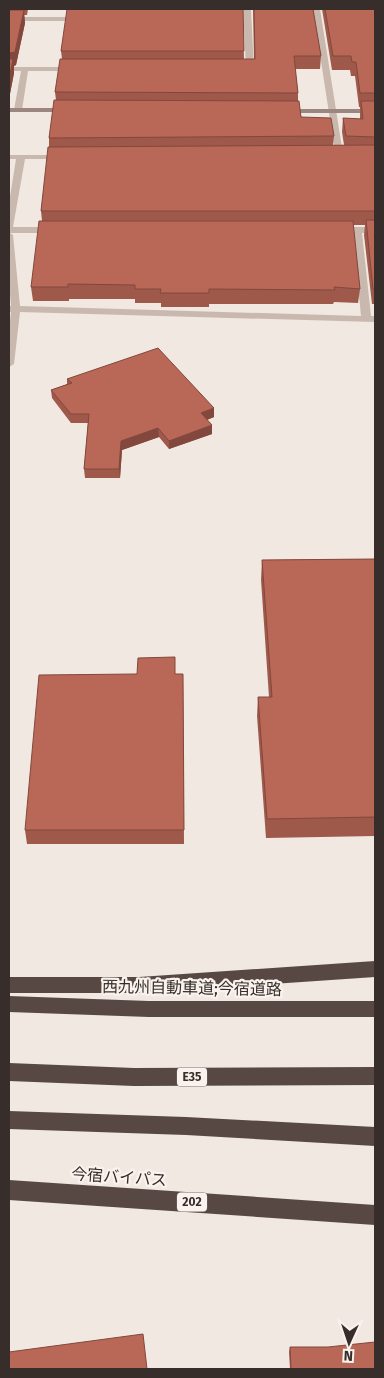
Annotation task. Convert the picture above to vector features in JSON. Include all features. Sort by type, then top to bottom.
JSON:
[{"type":"highway","points":[[9,985],[139,985],[375,969]]},
{"type":"highway","name":"西九州自動車道;今宿道路","points":[[9,1004],[149,1009],[375,1009]]},
{"type":"highway","name":"E35","points":[[9,1072],[134,1077],[375,1076]]},
{"type":"highway","points":[[9,1120],[186,1126],[375,1137]]},
{"type":"highway","name":"今宿バイパス","points":[[9,1190],[375,1215]]},
{"type":"street","points":[[231,69],[250,69],[247,9]]},
{"type":"street","points":[[316,9],[331,111],[343,154],[319,154]]},
{"type":"street","points":[[9,20],[88,19]]},
{"type":"street","points":[[238,19],[248,19]]},
{"type":"street","points":[[9,69],[84,69]]},
{"type":"street","points":[[18,110],[25,69]]},
{"type":"street","points":[[9,110],[77,110]]},
{"type":"street","points":[[272,111],[375,111]]},
{"type":"street","points":[[9,157],[71,157]]},
{"type":"street","points":[[21,157],[9,229],[68,230]]},
{"type":"street","points":[[327,230],[375,230]]},
{"type":"street","points":[[12,309],[371,319],[357,230]]},
{"type":"street","points":[[9,235],[12,309],[9,364]]},
{"type":"building","points":[[67,9],[243,9],[244,51],[61,51]]},
{"type":"building","points":[[254,9],[313,9],[321,56],[294,56],[298,93],[55,92],[60,59],[255,59]]},
{"type":"building","points":[[325,9],[375,9],[375,93],[360,93],[356,62],[352,62],[351,56],[333,56]]},
{"type":"building","points":[[9,10],[24,10],[15,52],[9,53]]},
{"type":"building","points":[[9,59],[13,59],[9,79]]},
{"type":"building","points":[[54,100],[299,101],[301,117],[331,118],[334,136],[49,138]]},
{"type":"building","points":[[361,101],[375,101],[375,137],[346,136],[343,118],[363,119]]},
{"type":"building","points":[[375,145],[375,211],[41,211],[48,147]]},
{"type":"building","points":[[366,220],[375,220],[375,290],[373,289]]},
{"type":"building","points":[[39,221],[353,221],[360,289],[334,287],[335,290],[209,289],[209,293],[160,293],[161,289],[135,289],[135,285],[68,284],[68,287],[31,287]]},
{"type":"building","points":[[158,348],[214,408],[201,413],[212,425],[169,441],[158,428],[121,441],[119,469],[84,469],[89,414],[71,414],[51,390],[72,383],[67,379]]},
{"type":"building","points":[[375,559],[375,817],[267,819],[258,697],[272,697],[262,560]]},
{"type":"building","points":[[175,657],[175,674],[183,674],[184,830],[25,830],[39,675],[137,674],[138,658]]},
{"type":"building","points":[[143,1334],[147,1369],[9,1369],[9,1352]]},
{"type":"building","points":[[375,1342],[375,1369],[291,1369],[290,1347],[328,1347]]}]
